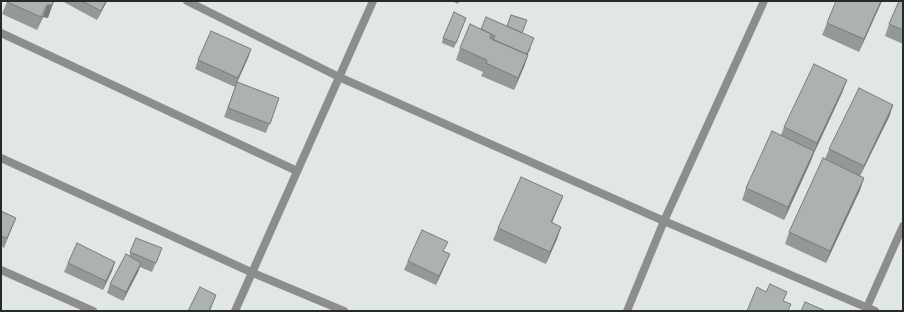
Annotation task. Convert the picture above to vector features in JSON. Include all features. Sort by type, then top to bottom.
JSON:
[{"type":"street","points":[[187,1],[339,77],[664,221],[876,311]]},
{"type":"street","points":[[235,311],[373,1]]},
{"type":"street","points":[[626,311],[664,221],[764,1]]},
{"type":"street","points":[[1,33],[297,170]]},
{"type":"street","points":[[1,158],[252,273],[344,311]]},
{"type":"street","points":[[867,307],[903,226]]},
{"type":"street","points":[[1,270],[93,311]]},
{"type":"building","points":[[7,1],[54,1],[52,5],[47,5],[41,17]]},
{"type":"building","points":[[82,1],[106,1],[101,11]]},
{"type":"building","points":[[836,1],[881,1],[864,39],[827,23]]},
{"type":"building","points":[[899,1],[903,1],[903,30],[889,24]]},
{"type":"building","points":[[454,12],[466,18],[456,43],[443,38]]},
{"type":"building","points":[[511,15],[527,20],[522,33],[507,26]]},
{"type":"building","points":[[486,17],[534,38],[527,54],[493,40],[495,36],[481,29]]},
{"type":"building","points":[[470,24],[491,34],[490,38],[528,55],[518,78],[486,63],[487,60],[460,48]]},
{"type":"building","points":[[211,31],[251,49],[238,78],[198,60]]},
{"type":"building","points":[[814,64],[847,80],[817,143],[784,127]]},
{"type":"building","points":[[237,82],[279,98],[270,124],[228,108]]},
{"type":"building","points":[[859,88],[893,105],[864,166],[829,149]]},
{"type":"building","points":[[772,131],[814,151],[788,207],[746,188]]},
{"type":"building","points":[[823,158],[864,178],[830,251],[789,232]]},
{"type":"building","points":[[521,177],[563,196],[551,222],[561,227],[550,252],[498,228]]},
{"type":"building","points":[[1,211],[16,218],[7,238],[1,236]]},
{"type":"building","points":[[422,230],[448,242],[443,251],[450,254],[439,276],[408,261]]},
{"type":"building","points":[[136,238],[162,248],[156,263],[130,252]]},
{"type":"building","points":[[77,243],[115,262],[106,281],[68,263]]},
{"type":"building","points":[[126,254],[141,263],[126,292],[110,284]]},
{"type":"building","points":[[770,284],[787,292],[783,301],[791,304],[788,311],[747,311],[757,287],[766,292]]},
{"type":"building","points":[[200,287],[216,295],[209,311],[188,311]]},
{"type":"building","points":[[805,302],[826,311],[801,311]]}]
